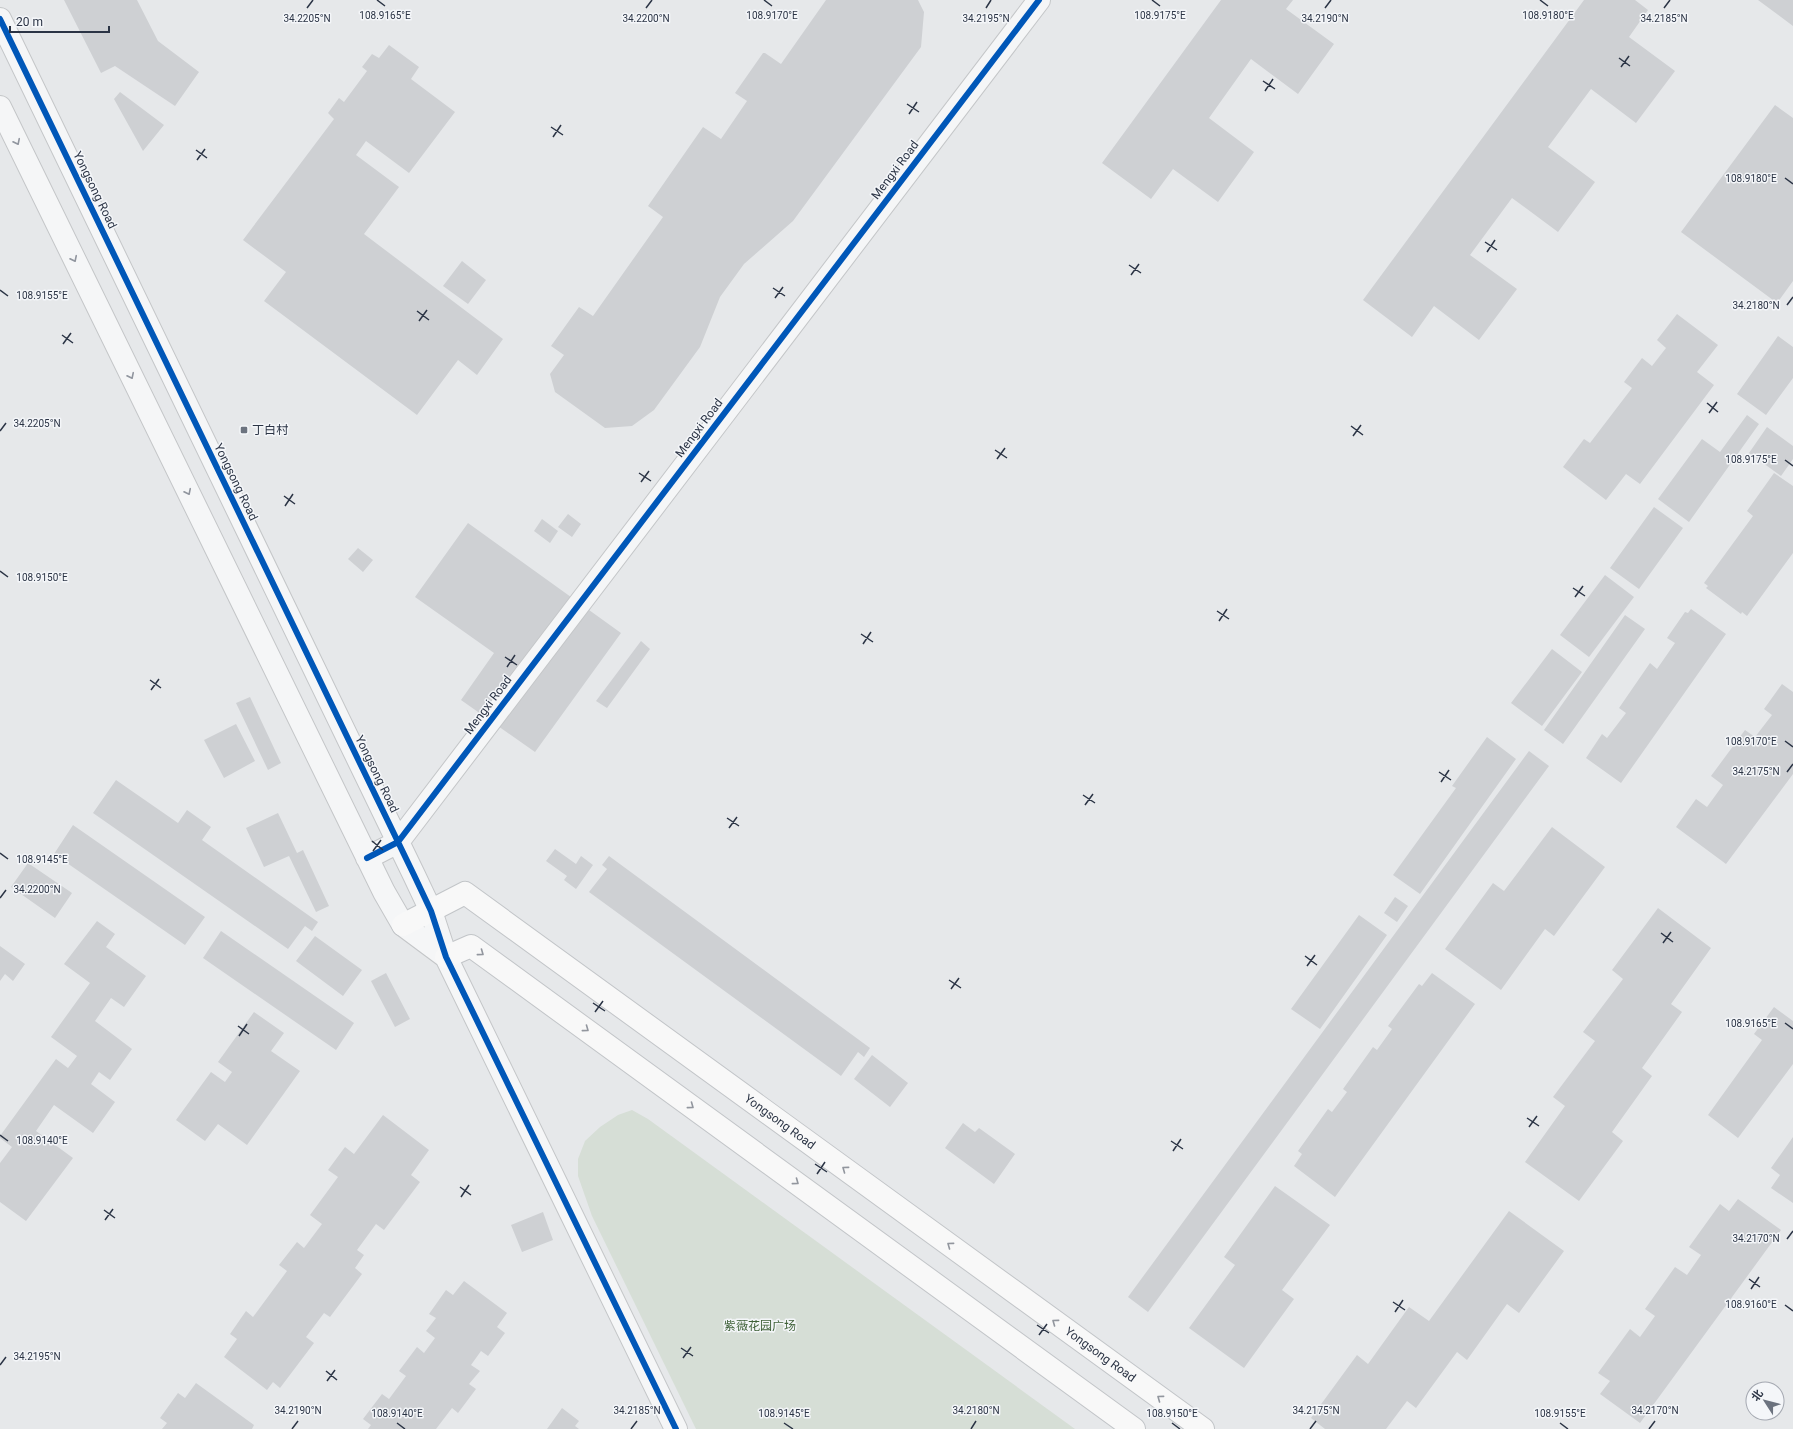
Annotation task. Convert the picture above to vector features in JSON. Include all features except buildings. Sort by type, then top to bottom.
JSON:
[{"type":"main road","name":"Yongsong Road","points":[[403,925],[465,893],[1203,1429]]},
{"type":"main road","points":[[446,957],[471,946],[1134,1429]]},
{"type":"street","name":"Mengxi Road","points":[[367,858],[398,842],[1039,0]]},
{"type":"street","name":"Yongsong Road","points":[[0,19],[431,911],[446,957],[676,1429]]},
{"type":"street","points":[[0,107],[367,858],[403,925],[446,957]]},
{"type":"green space","name":"紫薇花园广场","points":[[632,1110],[648,1119],[1075,1429],[696,1429],[592,1216],[578,1176],[578,1159],[585,1141],[600,1127],[618,1115]]},
{"type":"cycle path","points":[[367,858],[398,842],[1039,0]]},
{"type":"cycle path","points":[[0,19],[414,875],[431,911],[446,957],[676,1429]]},
{"type":"place","name":"丁白村","points":[[244,430]]}]
